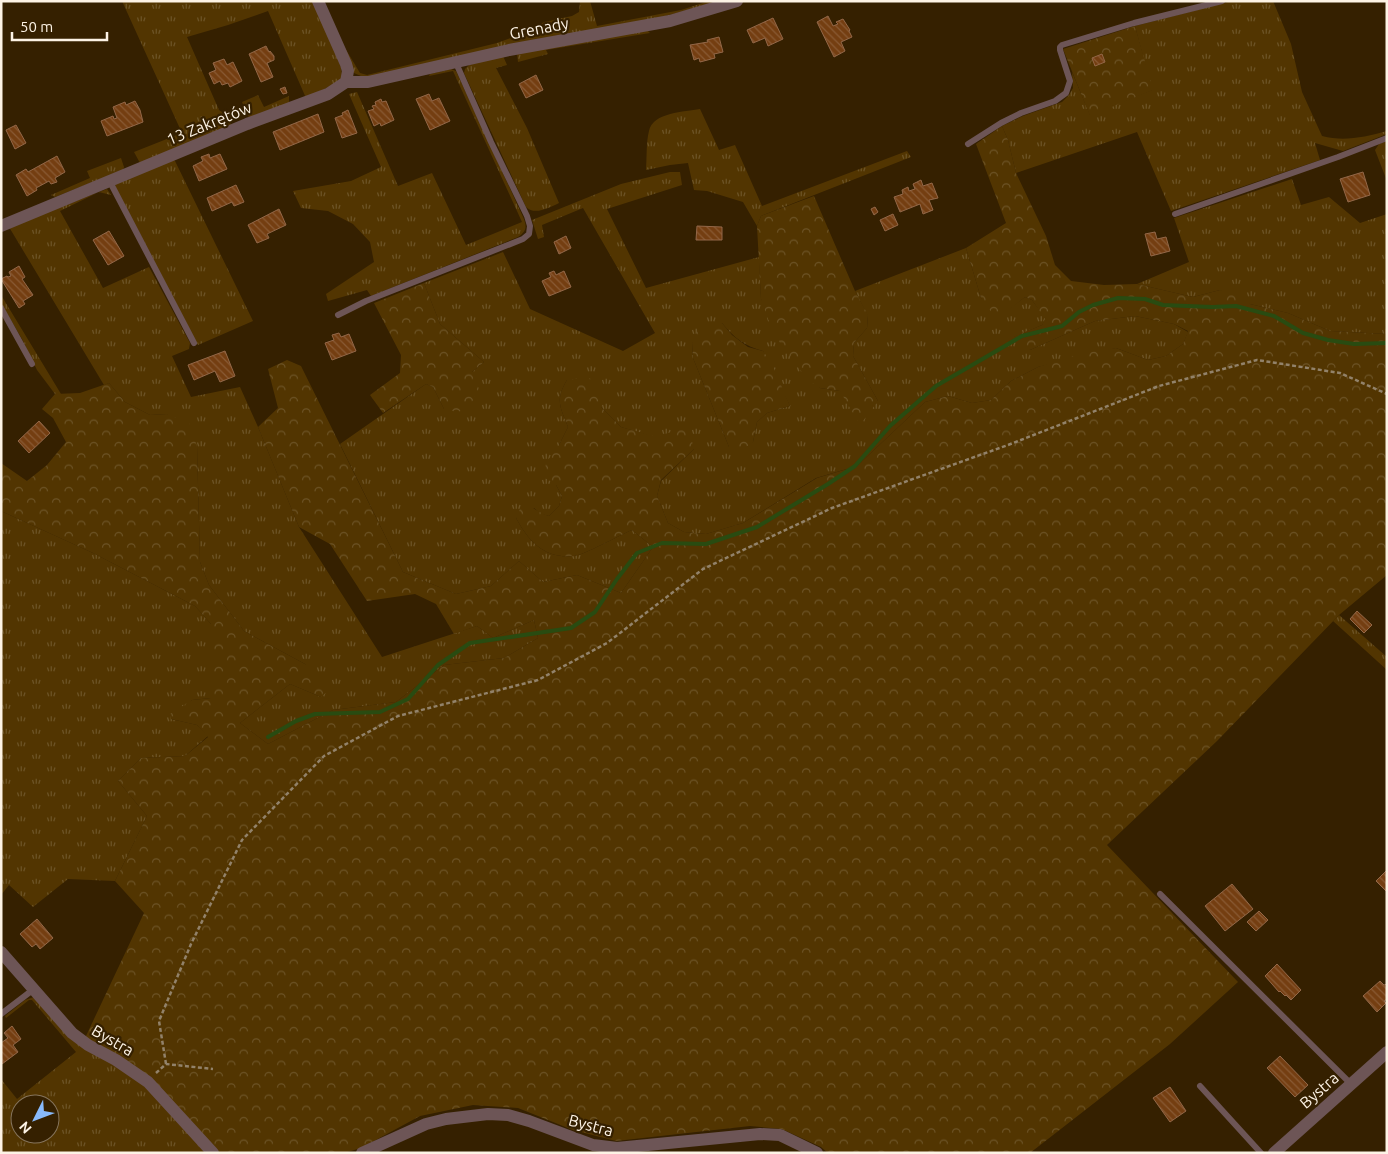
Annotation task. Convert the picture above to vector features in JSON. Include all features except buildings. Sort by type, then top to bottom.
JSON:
[{"type":"street","points":[[318,1],[346,64],[348,71],[346,82]]},
{"type":"street","name":"Grenady","points":[[346,82],[368,82],[508,50],[670,21],[738,1]]},
{"type":"street","name":"13 Zakrętów","points":[[1,226],[109,180],[328,94],[346,82]]},
{"type":"street","name":"Bystra","points":[[1,952],[79,1040],[136,1072],[148,1082],[213,1153]]},
{"type":"street","name":"Bystra","points":[[1274,1153],[1387,1052]]},
{"type":"street","name":"Bystra","points":[[362,1153],[426,1124],[446,1119],[488,1114],[508,1115],[529,1121],[593,1146],[636,1147],[760,1134],[780,1136],[817,1153]]},
{"type":"lane","points":[[968,144],[1001,123],[1055,101],[1066,93],[1070,81],[1060,50],[1062,45],[1134,23],[1222,1]]},
{"type":"lane","points":[[338,315],[366,301],[523,239],[529,234],[530,226],[527,216],[491,142],[456,63]]},
{"type":"lane","points":[[1175,214],[1338,158],[1387,138]]},
{"type":"lane","points":[[109,180],[194,343]]},
{"type":"lane","points":[[1,308],[32,364]]},
{"type":"lane","points":[[1160,894],[1351,1084]]},
{"type":"lane","points":[[1,1014],[34,989]]},
{"type":"lane","points":[[1200,1086],[1261,1153]]},
{"type":"path","points":[[166,1064],[159,1021],[191,944],[242,840],[324,756],[398,716],[538,680],[607,643],[703,568],[832,508],[1008,445],[1159,386],[1257,360],[1340,373],[1387,394]]},
{"type":"path","points":[[166,1064],[213,1069]]},
{"type":"path","points":[[148,1082],[166,1064]]},
{"type":"green space","points":[[122,1],[314,1],[341,67],[342,76],[340,81],[306,98],[268,11],[187,37],[219,110],[222,112],[226,111],[231,125],[140,163],[134,152],[182,133]]},
{"type":"green space","points":[[580,1],[590,1],[597,26],[681,10],[709,1],[721,1],[658,18],[368,79],[354,73],[345,48],[360,73],[367,75],[497,43],[532,30],[544,22],[572,16],[579,12]]},
{"type":"green space","points":[[1232,1],[1273,1],[1291,44],[1302,92],[1322,136],[1346,139],[1387,131],[1387,134],[1343,151],[1315,143],[1320,160],[1171,211],[1137,132],[1016,173],[1008,140],[1002,126],[1062,102],[1073,88],[1072,72],[1090,115],[1152,90],[1135,26]]},
{"type":"green space","points":[[1135,26],[1153,90],[1090,116],[1063,49]]},
{"type":"green space","points":[[647,30],[650,33],[546,50],[548,54],[518,62],[517,53]]},
{"type":"green space","points":[[503,56],[507,65],[496,68],[527,128],[559,203],[538,211],[530,210],[526,207],[464,73],[469,65]]},
{"type":"green space","points":[[451,69],[456,71],[523,217],[526,226],[525,230],[518,237],[371,296],[367,290],[328,301],[326,294],[374,262],[370,242],[353,224],[328,211],[301,208],[293,191],[351,181],[381,167],[349,94],[357,92],[398,186],[432,173],[466,245],[522,222],[453,71],[429,76],[430,74]]},
{"type":"green space","points":[[258,95],[264,107],[289,96],[289,104],[249,118],[242,102]]},
{"type":"green space","points":[[700,109],[719,150],[735,145],[762,206],[907,151],[911,157],[761,216],[757,226],[743,202],[707,191],[694,190],[688,163],[646,170],[647,140],[652,125],[663,116]]},
{"type":"green space","points":[[1002,126],[1008,140],[1016,173],[1046,236],[1055,265],[1071,281],[1104,285],[1137,284],[1193,297],[1220,290],[1246,294],[1250,304],[1288,313],[1330,331],[1387,334],[1387,575],[1339,615],[1217,741],[1107,845],[1238,982],[1170,1044],[1030,1153],[828,1153],[821,1147],[782,1129],[750,1126],[616,1141],[573,1130],[518,1108],[473,1105],[420,1116],[361,1148],[344,1153],[216,1153],[162,1090],[87,1040],[86,1036],[144,913],[115,881],[147,816],[118,781],[141,758],[185,756],[208,737],[197,725],[171,719],[170,714],[192,700],[211,698],[211,624],[195,606],[93,553],[1,511],[1,463],[27,481],[47,465],[66,442],[53,418],[42,409],[55,394],[80,393],[109,383],[125,402],[150,415],[167,414],[189,423],[197,446],[200,562],[209,585],[244,631],[305,664],[329,690],[321,697],[290,684],[240,723],[268,744],[333,710],[396,702],[444,665],[504,658],[538,638],[534,620],[493,638],[477,626],[454,634],[436,604],[415,594],[367,601],[330,544],[299,527],[258,427],[278,408],[268,369],[287,360],[301,366],[403,572],[456,594],[491,586],[519,561],[543,582],[577,575],[621,593],[653,547],[632,530],[579,555],[564,556],[546,552],[539,547],[526,534],[516,518],[520,509],[527,505],[549,516],[559,506],[562,496],[556,485],[544,477],[546,463],[559,445],[568,427],[560,404],[561,393],[567,380],[588,377],[601,387],[601,407],[621,427],[657,437],[688,426],[694,449],[661,480],[657,496],[668,523],[684,532],[706,534],[743,523],[817,478],[857,466],[925,402],[948,396],[972,403],[991,400],[1011,381],[1038,367],[1082,353],[1116,348],[1148,360],[1166,356],[1183,344],[1188,331],[1174,324],[1135,316],[1095,321],[1030,350],[1019,349],[1013,337],[1042,325],[1045,319],[1032,300],[1025,297],[1004,314],[992,313],[981,298],[966,248],[1006,223],[976,144]]},
{"type":"green space","points":[[1387,141],[1387,181],[1375,150],[1379,144]]},
{"type":"green space","points":[[121,158],[123,170],[55,197],[51,195],[90,178],[87,171]]},
{"type":"green space","points":[[173,159],[253,321],[198,345],[115,186],[117,182]]},
{"type":"green space","points":[[670,172],[680,172],[682,185],[607,209],[646,288],[759,257],[761,299],[820,388],[878,401],[853,356],[854,343],[867,328],[868,316],[855,291],[966,248],[981,298],[1004,313],[1025,297],[1032,300],[1046,319],[1042,325],[1014,337],[1030,350],[1095,321],[1135,316],[1174,324],[1188,332],[1183,344],[1166,356],[1148,360],[1116,348],[1038,367],[1011,381],[991,400],[972,403],[948,396],[925,402],[857,466],[816,478],[743,523],[706,534],[684,532],[668,523],[657,496],[661,481],[694,449],[621,427],[601,407],[567,380],[560,398],[561,409],[568,427],[559,445],[556,485],[562,496],[559,506],[549,516],[541,514],[534,508],[516,518],[526,534],[539,547],[546,552],[564,556],[579,555],[632,530],[653,547],[621,593],[577,575],[543,582],[519,561],[491,586],[456,594],[403,572],[340,444],[426,384],[433,387],[444,409],[472,372],[484,362],[440,324],[424,283],[503,252],[530,309],[623,351],[655,333],[583,208],[542,225],[544,237],[538,239],[532,220],[621,184]],"holes":[[[722,323],[745,344],[763,351],[790,406],[767,413],[757,422],[753,442],[729,447],[693,358],[692,343]]]},
{"type":"green space","points":[[1292,179],[1301,205],[1329,197],[1360,223],[1387,214],[1387,334],[1330,331],[1288,313],[1250,304],[1220,290],[1193,297],[1137,284],[1189,262],[1174,218]]},
{"type":"green space","points":[[107,189],[111,195],[99,192]]},
{"type":"green space","points":[[98,192],[60,211],[103,288],[149,267],[190,343],[189,349],[172,356],[191,397],[240,387],[299,527],[382,657],[477,626],[493,638],[534,620],[538,638],[504,658],[444,665],[396,702],[333,710],[268,744],[240,723],[290,684],[321,697],[305,664],[244,631],[209,585],[200,562],[197,446],[167,414],[150,415],[125,402],[109,383],[104,385],[9,227]]},
{"type":"green space","points":[[814,196],[855,291],[868,315],[867,328],[854,343],[853,356],[878,401],[860,425],[840,391],[820,388],[809,381],[781,345],[768,319],[761,299],[757,226],[761,216]]},
{"type":"green space","points":[[424,283],[440,324],[484,362],[472,372],[479,389],[468,409],[457,412],[444,409],[433,387],[426,384],[383,413],[370,395],[400,373],[401,355],[374,303]]},
{"type":"green space","points":[[1,295],[61,394],[55,394],[37,370],[1,303]]},
{"type":"green space","points":[[722,323],[732,335],[748,347],[763,351],[772,364],[790,406],[767,413],[757,422],[753,442],[743,449],[729,447],[693,358],[692,343],[701,325]]},
{"type":"green space","points":[[1,511],[93,553],[195,606],[211,624],[211,698],[192,700],[171,719],[197,725],[208,736],[185,756],[141,758],[118,781],[147,816],[115,881],[68,879],[33,907],[9,885],[1,895]]},
{"type":"green space","points":[[1339,615],[1387,657],[1387,670],[1333,621]]},
{"type":"green space","points":[[34,997],[134,1074],[209,1153],[1,1153],[1,1079],[13,1094],[10,1094],[10,1144],[60,1144],[60,1094],[23,1094],[76,1052],[32,1000],[29,1000],[6,1018],[5,1016],[25,1000]]},
{"type":"waterway","points":[[268,737],[296,721],[315,714],[380,712],[408,699],[438,665],[470,643],[571,628],[595,612],[637,553],[662,543],[706,544],[757,527],[855,466],[890,426],[936,386],[1022,336],[1062,326],[1079,312],[1093,305],[1118,298],[1145,299],[1163,305],[1236,306],[1274,316],[1303,333],[1328,340],[1354,344],[1387,343]]}]
